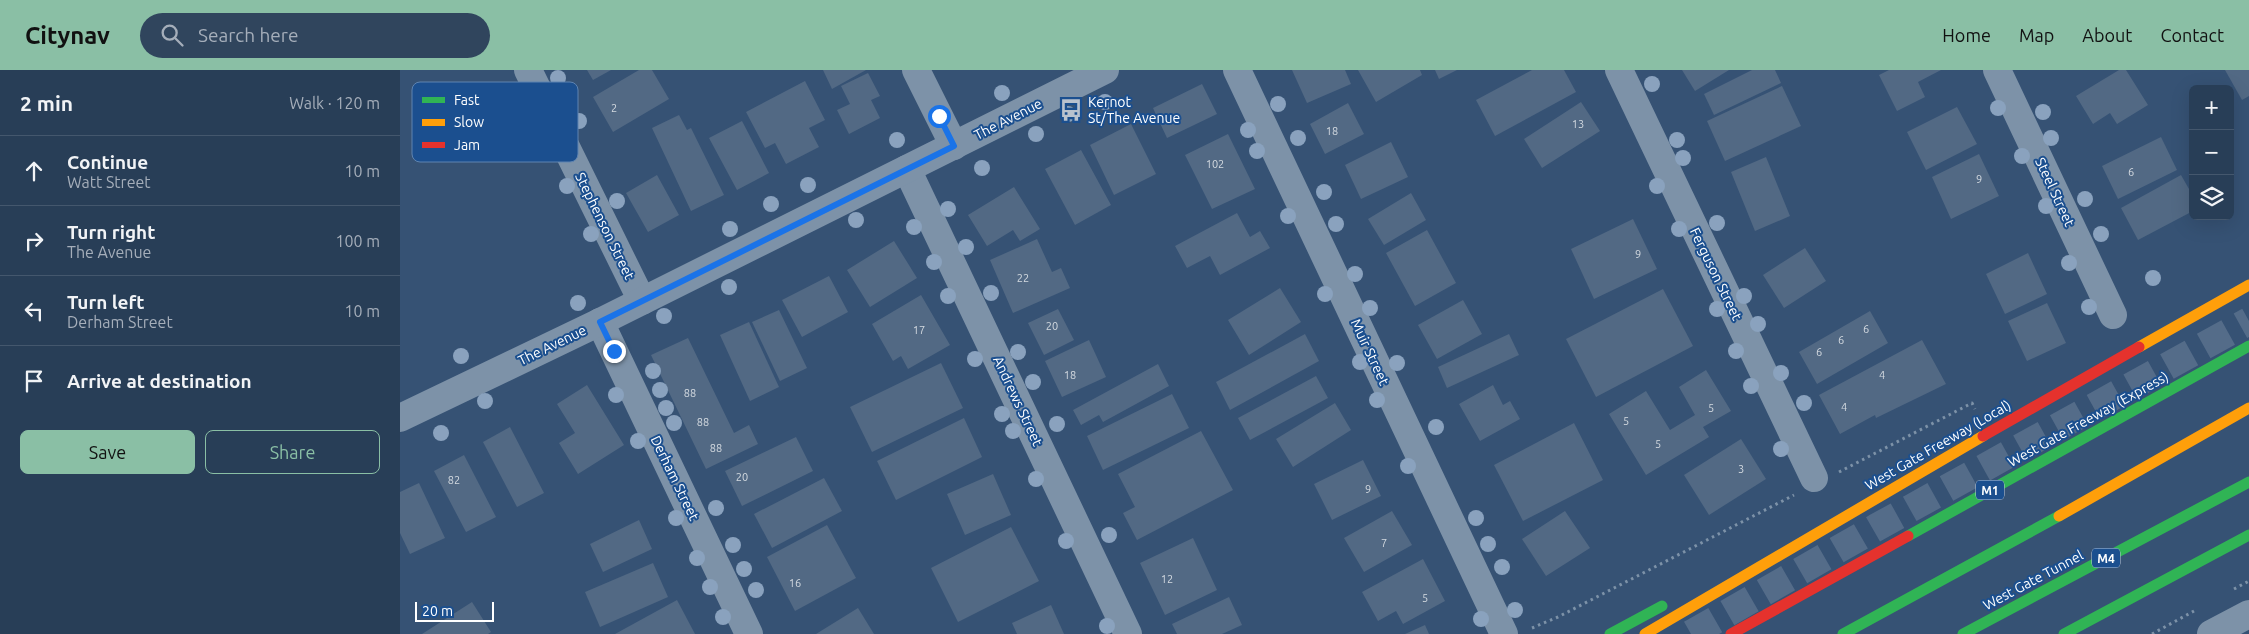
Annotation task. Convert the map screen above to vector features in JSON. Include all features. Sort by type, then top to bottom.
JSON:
[{"type":"highway","name":"West Gate Freeway (Local)","points":[[1645,634],[2011,419],[2249,285]]},
{"type":"highway","name":"West Gate Freeway (Express)","points":[[1731,634],[2249,346]]},
{"type":"highway","points":[[1843,634],[1987,556],[2249,408]]},
{"type":"highway","points":[[1741,564],[2011,419]]},
{"type":"highway","name":"West Gate Tunnel","points":[[1964,634],[2249,482]]},
{"type":"highway","points":[[2064,634],[2249,534]]},
{"type":"highway","points":[[1610,634],[1671,601]]},
{"type":"street","name":"Stephenson Street","points":[[528,70],[534,82]]},
{"type":"street","points":[[916,70],[954,146]]},
{"type":"street","name":"The Avenue","points":[[400,418],[600,322],[1105,70]]},
{"type":"street","name":"Muir Street","points":[[1236,70],[1504,634]]},
{"type":"street","name":"Ferguson Street","points":[[1618,70],[1814,478]]},
{"type":"street","name":"Steel Street","points":[[1997,70],[2113,315]]},
{"type":"street","name":"Stephenson Street","points":[[573,162],[642,301]]},
{"type":"street","name":"Andrews Street","points":[[907,169],[1128,634]]},
{"type":"street","name":"Derham Street","points":[[600,322],[749,634]]},
{"type":"street","points":[[2211,634],[2249,614]]},
{"type":"path","points":[[1532,628],[1558,617]]},
{"type":"building","points":[[587,70],[611,70],[593,80]]},
{"type":"building","points":[[639,70],[652,70],[669,99],[613,132],[593,97]]},
{"type":"building","points":[[823,70],[866,70],[832,89]]},
{"type":"building","points":[[1292,70],[1345,70],[1351,84],[1307,103]]},
{"type":"building","points":[[1358,70],[1420,70],[1422,75],[1376,102]]},
{"type":"building","points":[[1435,70],[1457,70],[1439,79]]},
{"type":"building","points":[[1532,70],[1564,70],[1576,92],[1495,136],[1476,100]]},
{"type":"building","points":[[1682,70],[1729,70],[1695,91]]},
{"type":"building","points":[[1752,70],[1775,70],[1781,83],[1714,115],[1704,94]]},
{"type":"building","points":[[1889,70],[1941,70],[1918,82],[1925,97],[1897,111],[1879,75]]},
{"type":"building","points":[[2119,70],[2126,70],[2148,105],[2117,124],[2110,113],[2093,124],[2076,96]]},
{"type":"building","points":[[2225,70],[2249,70],[2249,96],[2242,100]]},
{"type":"building","points":[[868,73],[880,96],[871,100],[880,118],[849,134],[837,110],[850,104],[841,86]]},
{"type":"building","points":[[805,81],[825,120],[809,128],[819,147],[786,164],[775,143],[765,148],[746,112]]},
{"type":"building","points":[[1202,84],[1217,114],[1167,138],[1153,108]]},
{"type":"building","points":[[1782,86],[1801,126],[1725,161],[1707,121]]},
{"type":"building","points":[[1581,102],[1600,131],[1542,168],[1524,139]]},
{"type":"building","points":[[1348,103],[1364,134],[1325,154],[1310,124]]},
{"type":"building","points":[[1957,107],[1977,144],[1926,170],[1907,132]]},
{"type":"building","points":[[679,115],[687,130],[691,128],[724,195],[691,211],[652,128]]},
{"type":"building","points":[[742,121],[769,173],[737,190],[709,138]]},
{"type":"building","points":[[1131,124],[1156,174],[1114,195],[1090,145]]},
{"type":"building","points":[[1228,134],[1255,189],[1212,209],[1185,155]]},
{"type":"building","points":[[2161,137],[2177,170],[2118,199],[2102,166]]},
{"type":"building","points":[[1391,142],[1408,177],[1361,199],[1345,165]]},
{"type":"building","points":[[1081,150],[1111,205],[1075,225],[1045,169]]},
{"type":"building","points":[[1979,154],[1999,196],[1951,219],[1932,177]]},
{"type":"building","points":[[1766,157],[1790,216],[1755,231],[1731,172]]},
{"type":"building","points":[[657,175],[679,215],[648,232],[626,193]]},
{"type":"building","points":[[2181,175],[2189,189],[2189,213],[2138,240],[2121,208]]},
{"type":"building","points":[[1014,187],[1040,229],[1020,241],[1013,230],[987,246],[968,215]]},
{"type":"building","points":[[1411,193],[1426,220],[1384,245],[1368,219]]},
{"type":"building","points":[[1237,213],[1250,237],[1260,231],[1270,248],[1220,275],[1210,256],[1187,268],[1175,246]]},
{"type":"building","points":[[1633,219],[1657,269],[1594,299],[1571,249]]},
{"type":"building","points":[[1427,230],[1456,283],[1415,306],[1386,253]]},
{"type":"building","points":[[1037,239],[1052,272],[1061,268],[1070,288],[1013,313],[990,260]]},
{"type":"building","points":[[894,241],[917,278],[870,307],[847,270]]},
{"type":"building","points":[[1805,248],[1826,281],[1784,308],[1763,275]]},
{"type":"building","points":[[2028,253],[2047,294],[2005,314],[1986,274]]},
{"type":"building","points":[[829,276],[848,312],[802,337],[782,300]]},
{"type":"building","points":[[1280,288],[1301,322],[1249,355],[1228,320]]},
{"type":"building","points":[[1663,289],[1693,346],[1596,397],[1566,339]]},
{"type":"building","points":[[921,295],[950,345],[908,369],[901,356],[893,361],[872,324]]},
{"type":"building","points":[[1463,300],[1482,334],[1437,359],[1418,325]]},
{"type":"building","points":[[2047,303],[2066,343],[2027,361],[2008,321]]},
{"type":"building","points":[[1058,309],[1074,340],[1044,355],[1028,323]]},
{"type":"building","points":[[779,310],[807,368],[780,381],[752,322]]},
{"type":"building","points":[[1870,311],[1888,343],[1817,384],[1799,352]]},
{"type":"building","points":[[749,322],[779,387],[750,401],[720,335]]},
{"type":"building","points":[[1305,334],[1319,361],[1230,410],[1216,382]]},
{"type":"building","points":[[1509,334],[1519,355],[1447,388],[1438,367]]},
{"type":"building","points":[[688,338],[734,433],[749,425],[758,444],[706,469],[651,355]]},
{"type":"building","points":[[1089,340],[1106,377],[1062,397],[1045,361]]},
{"type":"building","points":[[1922,340],[1946,384],[1876,418],[1875,415],[1840,434],[1819,395]]},
{"type":"building","points":[[941,363],[963,408],[872,452],[850,407]]},
{"type":"building","points":[[1158,364],[1169,386],[1103,422],[1099,415],[1081,425],[1073,410]]},
{"type":"building","points":[[1706,370],[1731,411],[1703,427],[1709,437],[1646,475],[1609,414],[1646,391],[1670,430],[1695,415],[1679,387]]},
{"type":"building","points":[[1316,376],[1328,398],[1250,440],[1238,418]]},
{"type":"building","points":[[587,385],[624,445],[578,474],[559,443],[575,433],[557,404]]},
{"type":"building","points":[[1493,385],[1503,405],[1510,401],[1520,419],[1480,441],[1459,404]]},
{"type":"building","points":[[1172,394],[1189,428],[1103,470],[1087,436]]},
{"type":"building","points":[[1335,403],[1351,430],[1293,467],[1276,439]]},
{"type":"building","points":[[964,418],[982,457],[896,500],[877,461]]},
{"type":"building","points":[[1574,423],[1603,480],[1523,521],[1494,465]]},
{"type":"building","points":[[510,427],[544,493],[517,507],[483,442]]},
{"type":"building","points":[[1201,431],[1233,490],[1137,540],[1123,513],[1135,507],[1118,474]]},
{"type":"building","points":[[796,437],[813,471],[742,506],[725,471]]},
{"type":"building","points":[[1741,439],[1766,479],[1709,515],[1684,475]]},
{"type":"building","points":[[464,455],[496,517],[466,532],[434,471]]},
{"type":"building","points":[[1363,460],[1381,496],[1332,520],[1314,484]]},
{"type":"building","points":[[993,474],[1011,515],[965,535],[947,494]]},
{"type":"building","points":[[824,478],[842,511],[772,548],[754,514]]},
{"type":"building","points":[[419,483],[445,538],[410,554],[400,533],[400,492]]},
{"type":"building","points":[[1392,511],[1412,545],[1364,572],[1344,538]]},
{"type":"building","points":[[1565,511],[1590,548],[1546,576],[1522,539]]},
{"type":"building","points":[[639,520],[652,549],[603,572],[590,544]]},
{"type":"building","points":[[827,525],[856,578],[795,611],[767,557]]},
{"type":"building","points":[[1011,527],[1039,581],[958,622],[931,568]]},
{"type":"building","points":[[1193,538],[1217,590],[1165,615],[1140,563]]},
{"type":"building","points":[[1423,559],[1445,601],[1403,624],[1396,611],[1378,621],[1362,592]]},
{"type":"building","points":[[653,563],[668,597],[600,627],[585,592]]},
{"type":"building","points":[[1229,597],[1242,625],[1222,634],[1177,634],[1172,624]]},
{"type":"building","points":[[677,600],[695,634],[615,634]]},
{"type":"building","points":[[472,602],[491,632],[488,634],[422,634]]},
{"type":"building","points":[[1051,605],[1064,634],[1017,634],[1012,623]]},
{"type":"building","points":[[858,608],[874,634],[816,634]]},
{"type":"building","points":[[1425,625],[1429,634],[1405,634]]},
{"type":"tunnel","points":[[1691,634],[1877,527],[2249,321]]},
{"type":"traffic: fast","points":[[1908,536],[2249,346]]},
{"type":"traffic: fast","points":[[1963,634],[2249,482]]},
{"type":"traffic: fast","points":[[1843,634],[2059,516]]},
{"type":"traffic: fast","points":[[2064,634],[2249,535]]},
{"type":"traffic: fast","points":[[1610,634],[1662,606]]},
{"type":"traffic: slow","points":[[2139,347],[2249,285]]},
{"type":"traffic: slow","points":[[2059,516],[2249,408]]},
{"type":"traffic: slow","points":[[1645,634],[1983,436]]},
{"type":"traffic: jam","points":[[1983,436],[2139,347]]},
{"type":"traffic: jam","points":[[1731,634],[1908,536]]},
{"type":"place","name":"Kernot St/The Avenue","points":[[1071,110]]},
{"type":"route","points":[[614,351],[600,322],[954,146],[939,116]]}]
